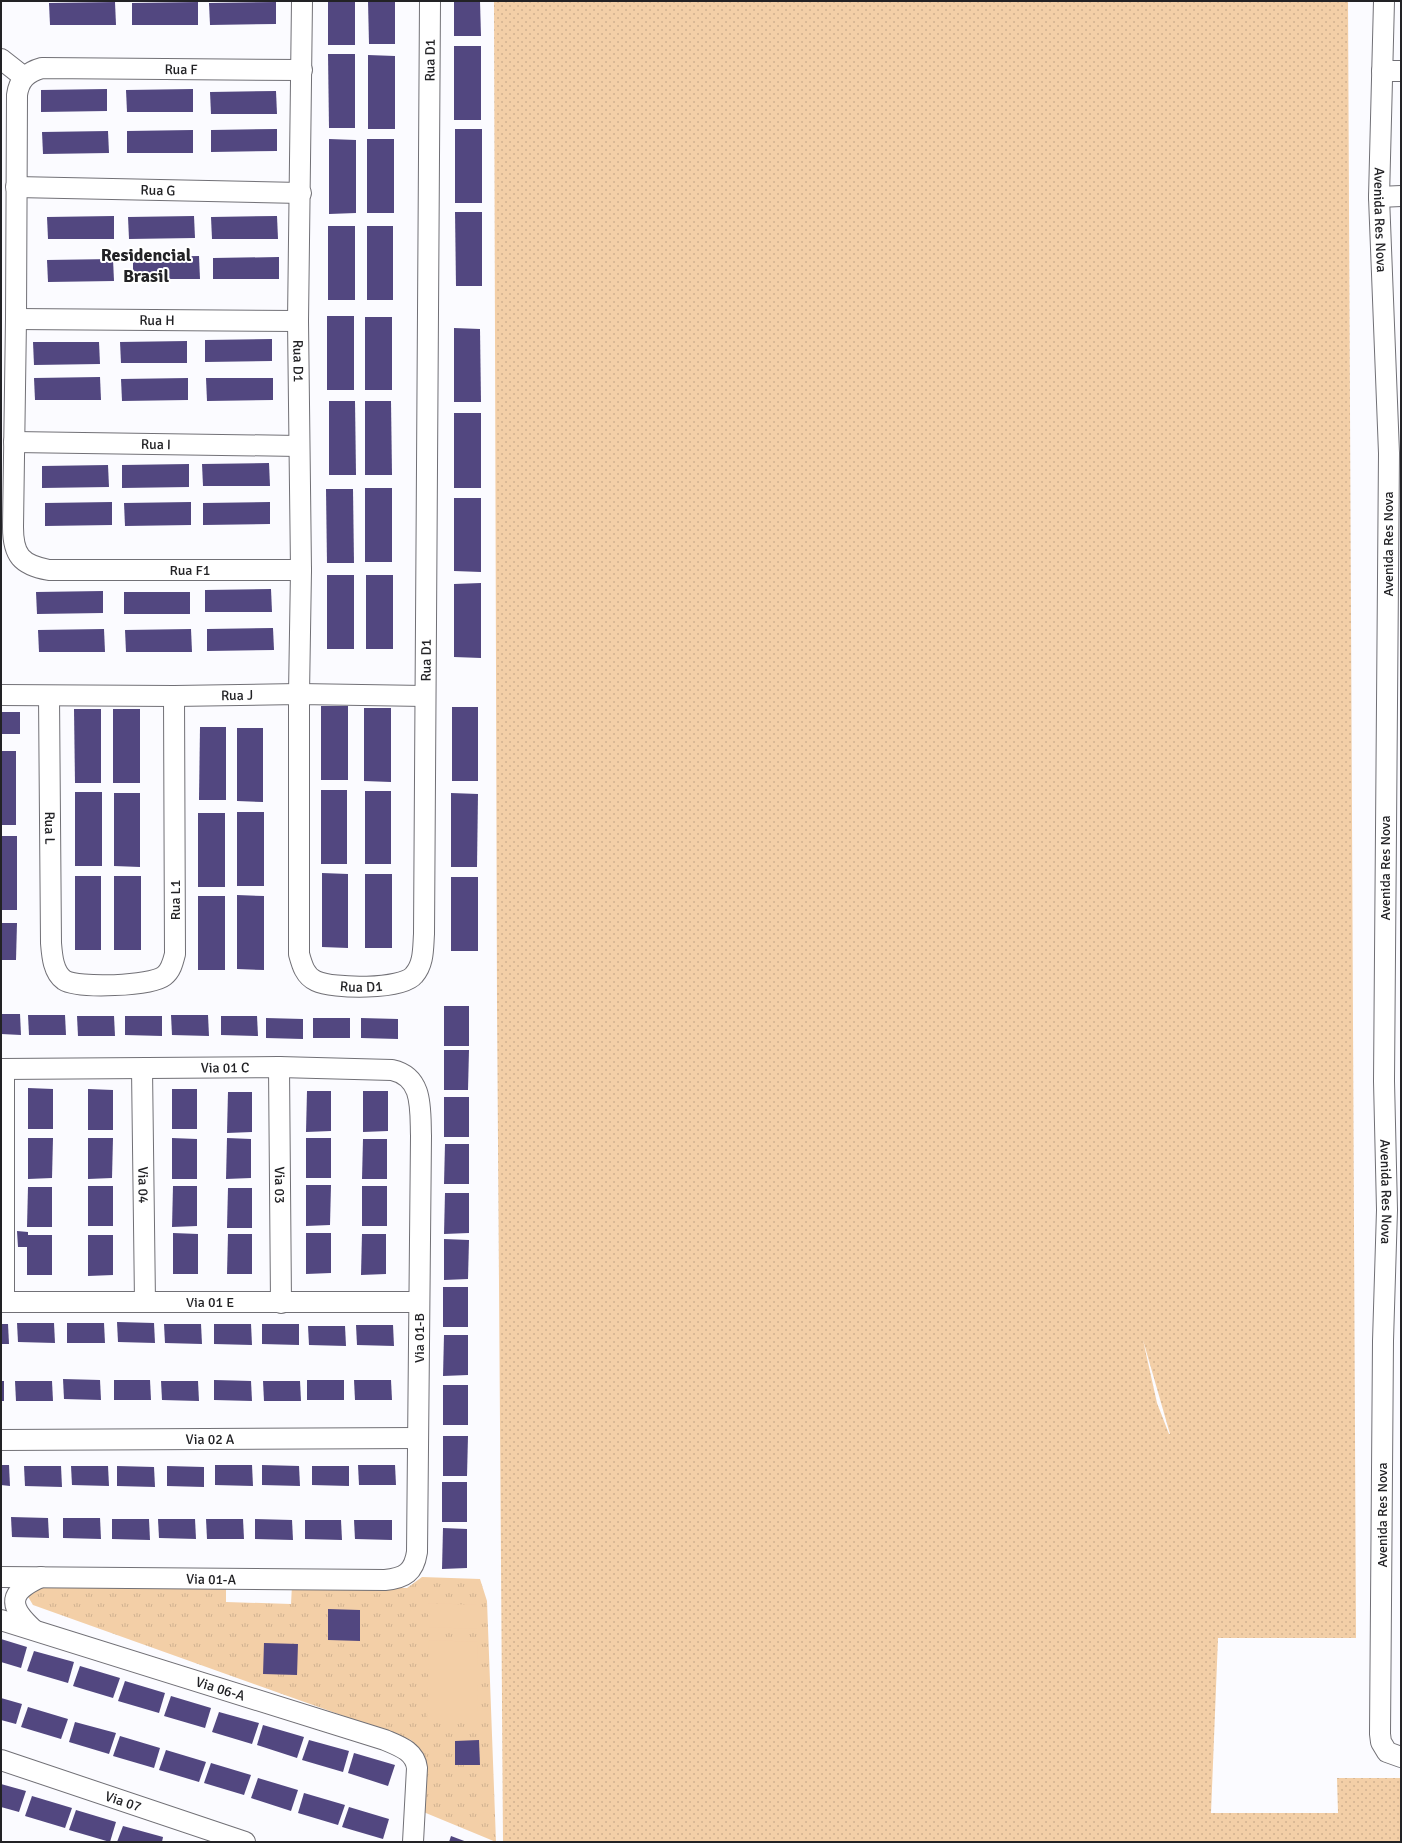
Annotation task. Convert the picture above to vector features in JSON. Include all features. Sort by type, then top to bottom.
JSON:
[{"type":"street","name":"Rua D1","points":[[302,1],[301,193],[298,321],[301,570],[299,694],[300,954],[305,970],[316,981],[333,985],[363,986],[391,985],[407,980],[413,976],[420,966],[424,934],[430,1]]},
{"type":"street","name":"Avenida Res Nova","points":[[1384,1],[1392,71],[1379,197],[1392,323],[1395,452],[1392,1082],[1394,1211],[1392,1341],[1380,1734],[1381,1742],[1387,1752],[1401,1757]]},
{"type":"street","points":[[1,59],[24,77]]},
{"type":"street","name":"Rua F","points":[[24,77],[34,70],[59,67],[302,70]]},
{"type":"street","name":"Rua F1","points":[[24,77],[19,84],[17,95],[16,319],[12,527],[13,540],[17,555],[30,566],[37,568],[78,571],[301,570]]},
{"type":"street","name":"Rua G","points":[[16,187],[301,193]]},
{"type":"street","points":[[1379,197],[1401,196]]},
{"type":"street","name":"Rua H","points":[[16,319],[298,321]]},
{"type":"street","name":"Rua I","points":[[14,442],[299,446]]},
{"type":"street","name":"Rua J","points":[[1,695],[174,696],[299,694],[425,696]]},
{"type":"street","name":"Rua L","points":[[49,696],[51,943],[54,960]]},
{"type":"street","name":"Rua L1","points":[[54,960],[58,972],[62,978],[74,983],[106,985],[144,983],[163,977],[170,971],[175,954],[174,696]]},
{"type":"street","name":"Via 01 C","points":[[2,1069],[279,1067],[397,1072],[406,1075],[415,1086],[419,1098],[420,1114]]},
{"type":"street","name":"Via 03","points":[[279,1067],[281,1303]]},
{"type":"street","points":[[2,1069],[2,1302]]},
{"type":"street","name":"Via 04","points":[[142,1069],[145,1302]]},
{"type":"street","name":"Via 01-B","points":[[415,1563],[417,1552],[420,1114]]},
{"type":"street","name":"Via 01 E","points":[[2,1302],[419,1302]]},
{"type":"street","name":"Via 02 A","points":[[1,1440],[418,1438]]},
{"type":"street","name":"Via 01-A","points":[[1,1577],[385,1580],[395,1579],[407,1574],[415,1563]]},
{"type":"street","points":[[33,1630],[19,1616],[16,1610],[16,1596],[25,1585],[41,1577]]},
{"type":"street","name":"Via 06-A","points":[[1,1620],[385,1740],[402,1747],[413,1757],[416,1764],[413,1842]]},
{"type":"street","name":"Via 07","points":[[1,1760],[245,1842]]},
{"type":"green space","points":[[494,1],[1348,1],[1356,1638],[1218,1638],[1211,1813],[1338,1813],[1337,1778],[1401,1778],[1401,1842],[503,1842],[497,1004]],"holes":[[[1143,1340],[1170,1434],[1157,1403]]]},
{"type":"green space","points":[[422,1577],[480,1579],[487,1601],[496,1842],[421,1811],[423,1754],[411,1740],[33,1605],[27,1595],[41,1584],[226,1584],[226,1602],[291,1604],[292,1585],[407,1588]]},
{"type":"green space","points":[[428,1603],[477,1605],[477,1629],[428,1627]]},
{"type":"green space","points":[[429,1640],[478,1642],[477,1723],[427,1723]]},
{"type":"building","points":[[328,1],[355,1],[355,45],[328,45]]},
{"type":"building","points":[[368,1],[395,1],[395,44],[369,44]]},
{"type":"building","points":[[454,1],[480,1],[481,36],[454,36]]},
{"type":"building","points":[[115,2],[116,25],[50,25],[49,3]]},
{"type":"building","points":[[198,2],[198,25],[132,25],[132,3]]},
{"type":"building","points":[[276,2],[276,24],[210,25],[209,3]]},
{"type":"building","points":[[454,46],[481,46],[481,120],[454,120]]},
{"type":"building","points":[[328,54],[355,54],[355,128],[329,128]]},
{"type":"building","points":[[368,55],[395,56],[395,129],[368,129]]},
{"type":"building","points":[[107,89],[107,111],[41,112],[41,90]]},
{"type":"building","points":[[193,89],[193,112],[127,112],[126,90]]},
{"type":"building","points":[[276,91],[277,114],[211,114],[210,92]]},
{"type":"building","points":[[277,129],[277,151],[211,152],[211,130]]},
{"type":"building","points":[[455,129],[482,129],[482,203],[455,203]]},
{"type":"building","points":[[193,130],[193,153],[127,153],[127,131]]},
{"type":"building","points":[[108,131],[109,153],[43,154],[42,132]]},
{"type":"building","points":[[329,139],[356,140],[356,213],[329,214]]},
{"type":"building","points":[[367,139],[394,139],[394,213],[367,213]]},
{"type":"building","points":[[455,212],[482,212],[482,286],[456,286]]},
{"type":"building","points":[[114,216],[114,239],[48,239],[47,217]]},
{"type":"building","points":[[194,216],[195,238],[129,239],[128,217]]},
{"type":"building","points":[[277,216],[278,239],[212,239],[211,217]]},
{"type":"building","points":[[328,226],[355,226],[355,300],[328,300]]},
{"type":"building","points":[[367,226],[393,226],[393,300],[367,300]]},
{"type":"building","points":[[199,256],[200,279],[133,279],[133,257]]},
{"type":"building","points":[[279,257],[279,279],[213,279],[213,258]]},
{"type":"building","points":[[113,259],[114,281],[48,282],[47,260]]},
{"type":"building","points":[[327,316],[354,316],[354,390],[327,390]]},
{"type":"building","points":[[365,317],[392,317],[392,390],[365,390]]},
{"type":"building","points":[[454,328],[480,329],[481,402],[454,402]]},
{"type":"building","points":[[272,339],[272,361],[205,362],[205,340]]},
{"type":"building","points":[[187,341],[187,363],[121,363],[120,342]]},
{"type":"building","points":[[33,342],[99,342],[100,364],[34,365]]},
{"type":"building","points":[[100,377],[101,400],[35,400],[34,378]]},
{"type":"building","points":[[188,378],[188,400],[122,401],[121,379]]},
{"type":"building","points":[[206,378],[273,378],[273,400],[207,401]]},
{"type":"building","points":[[329,401],[355,401],[356,475],[329,475]]},
{"type":"building","points":[[365,401],[391,401],[392,475],[365,475]]},
{"type":"building","points":[[454,413],[481,413],[481,488],[454,488]]},
{"type":"building","points":[[269,463],[270,486],[203,486],[202,464]]},
{"type":"building","points":[[189,464],[189,487],[122,488],[122,465]]},
{"type":"building","points":[[108,465],[109,487],[42,488],[42,466]]},
{"type":"building","points":[[365,488],[392,488],[392,562],[365,562]]},
{"type":"building","points":[[326,489],[353,489],[354,563],[327,563]]},
{"type":"building","points":[[454,498],[481,498],[481,572],[454,571]]},
{"type":"building","points":[[112,502],[112,525],[45,526],[45,503]]},
{"type":"building","points":[[191,502],[191,525],[125,526],[124,503]]},
{"type":"building","points":[[270,502],[270,524],[203,525],[203,503]]},
{"type":"building","points":[[327,575],[354,575],[354,649],[327,649]]},
{"type":"building","points":[[366,575],[393,575],[393,649],[366,649]]},
{"type":"building","points":[[481,583],[481,658],[454,657],[454,584]]},
{"type":"building","points":[[271,589],[272,612],[205,612],[205,590]]},
{"type":"building","points":[[103,591],[103,613],[37,614],[36,592]]},
{"type":"building","points":[[124,592],[190,592],[190,614],[124,614]]},
{"type":"building","points":[[273,628],[274,650],[207,651],[207,629]]},
{"type":"building","points":[[104,629],[105,652],[39,652],[38,630]]},
{"type":"building","points":[[191,629],[192,652],[126,652],[125,630]]},
{"type":"building","points":[[321,706],[348,706],[348,780],[321,780]]},
{"type":"building","points":[[452,707],[478,707],[478,781],[452,781]]},
{"type":"building","points":[[364,708],[391,708],[391,782],[364,781]]},
{"type":"building","points":[[74,709],[101,709],[101,783],[75,783]]},
{"type":"building","points":[[113,709],[140,709],[140,783],[113,783]]},
{"type":"building","points":[[1,712],[20,712],[20,734],[1,734]]},
{"type":"building","points":[[200,727],[226,727],[226,800],[199,800]]},
{"type":"building","points":[[237,728],[263,728],[263,802],[237,801]]},
{"type":"building","points":[[1,751],[16,751],[16,825],[1,825]]},
{"type":"building","points":[[321,790],[347,790],[347,864],[321,864]]},
{"type":"building","points":[[365,791],[391,791],[391,864],[365,864]]},
{"type":"building","points":[[75,792],[102,792],[102,866],[75,866]]},
{"type":"building","points":[[114,793],[140,793],[140,867],[114,866]]},
{"type":"building","points":[[451,793],[478,794],[477,867],[451,867]]},
{"type":"building","points":[[237,812],[264,812],[264,886],[237,886]]},
{"type":"building","points":[[198,813],[225,813],[225,887],[198,887]]},
{"type":"building","points":[[1,836],[17,836],[17,910],[1,910]]},
{"type":"building","points":[[322,873],[348,874],[348,948],[322,947]]},
{"type":"building","points":[[365,874],[392,874],[392,948],[365,948]]},
{"type":"building","points":[[75,876],[101,876],[101,950],[75,950]]},
{"type":"building","points":[[114,876],[141,876],[141,950],[114,950]]},
{"type":"building","points":[[451,877],[478,877],[478,951],[451,951]]},
{"type":"building","points":[[237,895],[264,896],[264,970],[237,969]]},
{"type":"building","points":[[198,896],[225,896],[225,970],[198,970]]},
{"type":"building","points":[[1,923],[17,923],[16,960],[1,960]]},
{"type":"building","points":[[444,1006],[469,1006],[469,1046],[444,1046]]},
{"type":"building","points":[[1,1014],[20,1014],[21,1035],[1,1034]]},
{"type":"building","points":[[28,1015],[65,1015],[66,1035],[29,1035]]},
{"type":"building","points":[[171,1015],[208,1015],[209,1036],[172,1035]]},
{"type":"building","points":[[77,1016],[114,1016],[115,1036],[78,1036]]},
{"type":"building","points":[[125,1016],[162,1016],[162,1036],[125,1035]]},
{"type":"building","points":[[221,1016],[257,1016],[258,1036],[221,1035]]},
{"type":"building","points":[[266,1018],[303,1019],[303,1039],[266,1038]]},
{"type":"building","points":[[313,1018],[350,1018],[350,1038],[313,1038]]},
{"type":"building","points":[[361,1018],[398,1019],[398,1039],[361,1038]]},
{"type":"building","points":[[444,1050],[469,1050],[468,1090],[444,1090]]},
{"type":"building","points":[[28,1088],[53,1089],[53,1129],[28,1129]]},
{"type":"building","points":[[88,1089],[113,1090],[113,1130],[88,1130]]},
{"type":"building","points":[[172,1089],[197,1089],[197,1129],[172,1129]]},
{"type":"building","points":[[307,1091],[331,1091],[331,1131],[306,1132]]},
{"type":"building","points":[[363,1091],[388,1091],[388,1131],[363,1132]]},
{"type":"building","points":[[228,1092],[252,1092],[252,1132],[227,1133]]},
{"type":"building","points":[[444,1097],[469,1097],[469,1137],[444,1137]]},
{"type":"building","points":[[28,1138],[53,1138],[52,1178],[28,1179]]},
{"type":"building","points":[[88,1138],[113,1138],[112,1178],[88,1179]]},
{"type":"building","points":[[172,1138],[197,1139],[197,1179],[172,1179]]},
{"type":"building","points":[[227,1138],[251,1139],[251,1178],[226,1179]]},
{"type":"building","points":[[306,1138],[331,1138],[331,1178],[306,1178]]},
{"type":"building","points":[[363,1139],[387,1139],[387,1179],[362,1179]]},
{"type":"building","points":[[445,1144],[469,1144],[469,1184],[444,1184]]},
{"type":"building","points":[[306,1185],[331,1185],[330,1225],[306,1226]]},
{"type":"building","points":[[88,1186],[113,1186],[113,1226],[88,1226]]},
{"type":"building","points":[[173,1186],[197,1186],[197,1226],[172,1227]]},
{"type":"building","points":[[362,1186],[387,1186],[387,1226],[362,1226]]},
{"type":"building","points":[[28,1187],[52,1187],[52,1227],[27,1227]]},
{"type":"building","points":[[228,1188],[252,1188],[252,1228],[227,1228]]},
{"type":"building","points":[[445,1193],[469,1193],[469,1233],[444,1234]]},
{"type":"building","points":[[17,1231],[28,1232],[28,1235],[52,1235],[52,1275],[27,1275],[27,1247],[18,1247]]},
{"type":"building","points":[[173,1233],[198,1234],[198,1274],[173,1274]]},
{"type":"building","points":[[306,1233],[331,1233],[331,1273],[306,1274]]},
{"type":"building","points":[[228,1234],[252,1234],[252,1274],[227,1274]]},
{"type":"building","points":[[362,1234],[386,1234],[386,1274],[361,1275]]},
{"type":"building","points":[[88,1235],[113,1235],[113,1275],[88,1276]]},
{"type":"building","points":[[444,1239],[469,1240],[468,1279],[444,1280]]},
{"type":"building","points":[[443,1287],[468,1287],[468,1327],[443,1327]]},
{"type":"building","points":[[117,1322],[154,1323],[155,1343],[118,1342]]},
{"type":"building","points":[[17,1323],[54,1323],[55,1343],[18,1342]]},
{"type":"building","points":[[67,1323],[104,1323],[105,1343],[67,1343]]},
{"type":"building","points":[[1,1324],[8,1324],[9,1344],[1,1344]]},
{"type":"building","points":[[164,1324],[201,1324],[202,1344],[165,1343]]},
{"type":"building","points":[[214,1324],[251,1324],[252,1345],[214,1344]]},
{"type":"building","points":[[262,1324],[299,1324],[299,1345],[262,1344]]},
{"type":"building","points":[[356,1325],[393,1325],[394,1346],[357,1345]]},
{"type":"building","points":[[308,1326],[345,1326],[346,1346],[309,1345]]},
{"type":"building","points":[[444,1335],[468,1335],[468,1375],[443,1376]]},
{"type":"building","points":[[63,1379],[100,1380],[101,1400],[64,1399]]},
{"type":"building","points":[[114,1380],[150,1380],[151,1400],[114,1400]]},
{"type":"building","points":[[214,1380],[251,1381],[252,1401],[214,1400]]},
{"type":"building","points":[[307,1380],[344,1380],[344,1400],[307,1400]]},
{"type":"building","points":[[354,1380],[391,1380],[392,1400],[355,1400]]},
{"type":"building","points":[[1,1381],[4,1381],[4,1401],[1,1401]]},
{"type":"building","points":[[15,1381],[52,1381],[53,1401],[16,1401]]},
{"type":"building","points":[[161,1381],[198,1381],[199,1401],[162,1400]]},
{"type":"building","points":[[263,1381],[300,1381],[301,1401],[264,1401]]},
{"type":"building","points":[[443,1385],[468,1385],[468,1425],[443,1425]]},
{"type":"building","points":[[443,1436],[468,1436],[467,1476],[443,1476]]},
{"type":"building","points":[[1,1465],[9,1465],[10,1486],[1,1485]]},
{"type":"building","points":[[215,1465],[252,1465],[253,1486],[215,1485]]},
{"type":"building","points":[[262,1465],[299,1466],[300,1486],[262,1485]]},
{"type":"building","points":[[358,1465],[395,1465],[396,1485],[359,1485]]},
{"type":"building","points":[[24,1466],[61,1466],[62,1487],[25,1486]]},
{"type":"building","points":[[71,1466],[108,1466],[109,1486],[72,1485]]},
{"type":"building","points":[[117,1466],[154,1467],[155,1487],[117,1486]]},
{"type":"building","points":[[167,1466],[204,1467],[204,1487],[167,1486]]},
{"type":"building","points":[[312,1466],[349,1466],[349,1486],[312,1485]]},
{"type":"building","points":[[442,1482],[467,1482],[467,1522],[442,1522]]},
{"type":"building","points":[[11,1517],[48,1518],[49,1538],[12,1537]]},
{"type":"building","points":[[63,1518],[100,1518],[101,1539],[63,1538]]},
{"type":"building","points":[[112,1519],[149,1519],[150,1540],[112,1539]]},
{"type":"building","points":[[158,1519],[195,1519],[196,1539],[159,1538]]},
{"type":"building","points":[[206,1519],[243,1519],[244,1539],[207,1539]]},
{"type":"building","points":[[255,1519],[292,1520],[293,1540],[255,1539]]},
{"type":"building","points":[[305,1520],[341,1520],[342,1540],[305,1539]]},
{"type":"building","points":[[354,1520],[392,1520],[392,1540],[355,1539]]},
{"type":"building","points":[[443,1528],[467,1529],[467,1568],[442,1569]]},
{"type":"building","points":[[328,1609],[360,1610],[360,1641],[328,1640]]},
{"type":"building","points":[[1,1639],[27,1647],[21,1668],[1,1662]]},
{"type":"building","points":[[264,1643],[298,1644],[297,1675],[263,1674]]},
{"type":"building","points":[[34,1651],[74,1662],[68,1683],[27,1671]]},
{"type":"building","points":[[80,1666],[120,1678],[113,1698],[73,1686]]},
{"type":"building","points":[[125,1681],[165,1693],[159,1713],[118,1701]]},
{"type":"building","points":[[171,1696],[211,1708],[205,1728],[164,1716]]},
{"type":"building","points":[[1,1698],[22,1704],[16,1724],[1,1720]]},
{"type":"building","points":[[28,1707],[68,1719],[61,1739],[21,1727]]},
{"type":"building","points":[[219,1712],[259,1723],[252,1744],[212,1732]]},
{"type":"building","points":[[75,1722],[116,1733],[109,1754],[69,1742]]},
{"type":"building","points":[[263,1725],[304,1737],[297,1758],[257,1745]]},
{"type":"building","points":[[120,1736],[160,1748],[154,1768],[113,1756]]},
{"type":"building","points":[[309,1740],[349,1751],[343,1772],[302,1760]]},
{"type":"building","points":[[479,1740],[480,1765],[455,1765],[455,1741]]},
{"type":"building","points":[[166,1750],[206,1762],[199,1782],[159,1770]]},
{"type":"building","points":[[354,1753],[395,1765],[388,1786],[348,1773]]},
{"type":"building","points":[[211,1763],[251,1775],[244,1795],[204,1783]]},
{"type":"building","points":[[258,1778],[298,1790],[291,1811],[251,1798]]},
{"type":"building","points":[[1,1784],[26,1791],[19,1812],[1,1807]]},
{"type":"building","points":[[304,1793],[345,1805],[338,1825],[298,1813]]},
{"type":"building","points":[[32,1796],[72,1808],[65,1828],[25,1816]]},
{"type":"building","points":[[349,1807],[389,1819],[383,1839],[342,1827]]},
{"type":"building","points":[[76,1810],[116,1822],[110,1842],[69,1830]]},
{"type":"building","points":[[123,1826],[163,1837],[162,1842],[117,1842]]},
{"type":"building","points":[[451,1836],[467,1842],[449,1842]]},
{"type":"district","name":"Residencial Brasil","points":[[146,265]]}]
